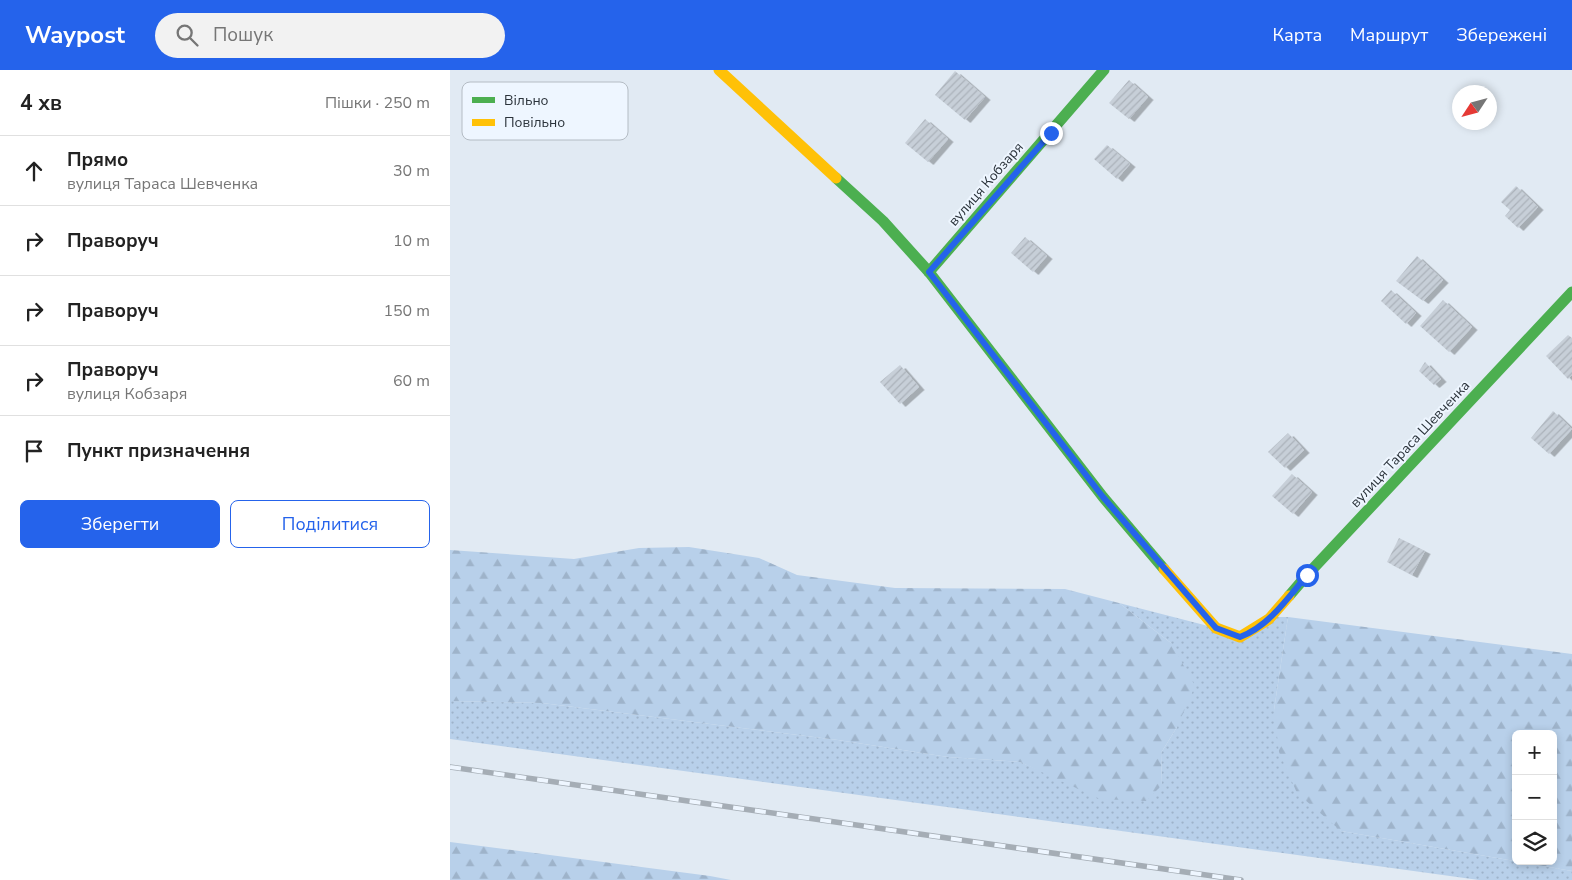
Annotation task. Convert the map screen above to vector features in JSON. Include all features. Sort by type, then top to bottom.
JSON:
[{"type":"street","points":[[719,70],[883,221],[929,272]]},
{"type":"street","name":"вулиця Кобзаря","points":[[929,272],[1104,70]]},
{"type":"street","name":"вулиця Тараса Шевченка","points":[[929,272],[1103,497],[1216,628],[1240,637],[1255,631],[1271,617],[1307,575],[1572,292]]},
{"type":"green space","points":[[689,547],[759,558],[797,575],[895,588],[1065,589],[1119,603],[1171,643],[1195,686],[1177,727],[1161,753],[1162,785],[1146,801],[1100,799],[1020,762],[948,757],[838,740],[542,703],[450,701],[450,550],[574,559],[639,548]]},
{"type":"green space","points":[[1119,603],[1216,628],[1240,637],[1271,617],[1288,617],[1274,710],[1341,831],[1512,861],[1512,865],[1537,865],[1572,871],[1572,880],[1479,880],[450,739],[450,701],[542,703],[838,740],[948,757],[1020,762],[1051,775],[1162,785],[1161,753],[1177,727],[1171,643]]},
{"type":"green space","points":[[1288,617],[1572,654],[1572,871],[1537,865],[1557,865],[1557,730],[1512,730],[1512,861],[1341,831],[1297,793],[1279,752],[1274,710]]},
{"type":"green space","points":[[450,842],[710,876],[731,880],[450,880]]},
{"type":"building","points":[[955,71],[985,97],[965,120],[935,95]]},
{"type":"building","points":[[1129,80],[1148,97],[1129,119],[1109,103]]},
{"type":"building","points":[[925,119],[948,139],[928,162],[905,143]]},
{"type":"building","points":[[1107,145],[1130,164],[1117,179],[1094,159]]},
{"type":"building","points":[[1516,186],[1538,207],[1518,228],[1505,216],[1510,210],[1501,202]]},
{"type":"building","points":[[1025,237],[1047,256],[1033,272],[1011,253]]},
{"type":"building","points":[[1417,256],[1443,280],[1423,301],[1396,281]]},
{"type":"building","points":[[1391,290],[1416,313],[1406,324],[1381,301]]},
{"type":"building","points":[[1443,300],[1472,327],[1449,352],[1420,326]]},
{"type":"building","points":[[1568,335],[1572,338],[1572,375],[1568,379],[1546,356]]},
{"type":"building","points":[[1425,362],[1441,379],[1434,385],[1419,371]]},
{"type":"building","points":[[900,365],[919,387],[900,404],[880,382]]},
{"type":"building","points":[[1553,411],[1572,429],[1549,454],[1531,438]]},
{"type":"building","points":[[1288,433],[1304,450],[1285,468],[1268,452]]},
{"type":"building","points":[[1292,474],[1312,492],[1293,514],[1272,496]]},
{"type":"building","points":[[1399,538],[1425,551],[1412,575],[1387,562]]},
{"type":"railway","points":[[450,767],[1241,880]]},
{"type":"traffic: fast","points":[[929,272],[1104,70]]},
{"type":"traffic: fast","points":[[836,178],[883,221],[929,272],[1103,497],[1164,569]]},
{"type":"traffic: fast","points":[[1289,596],[1572,292]]},
{"type":"traffic: slow","points":[[719,70],[836,178]]},
{"type":"traffic: slow","points":[[1164,569],[1216,628],[1240,637],[1269,619],[1289,596]]},
{"type":"route","points":[[1051,133],[929,272],[1103,497],[1216,628],[1240,637],[1255,631],[1271,617],[1307,575]]}]
